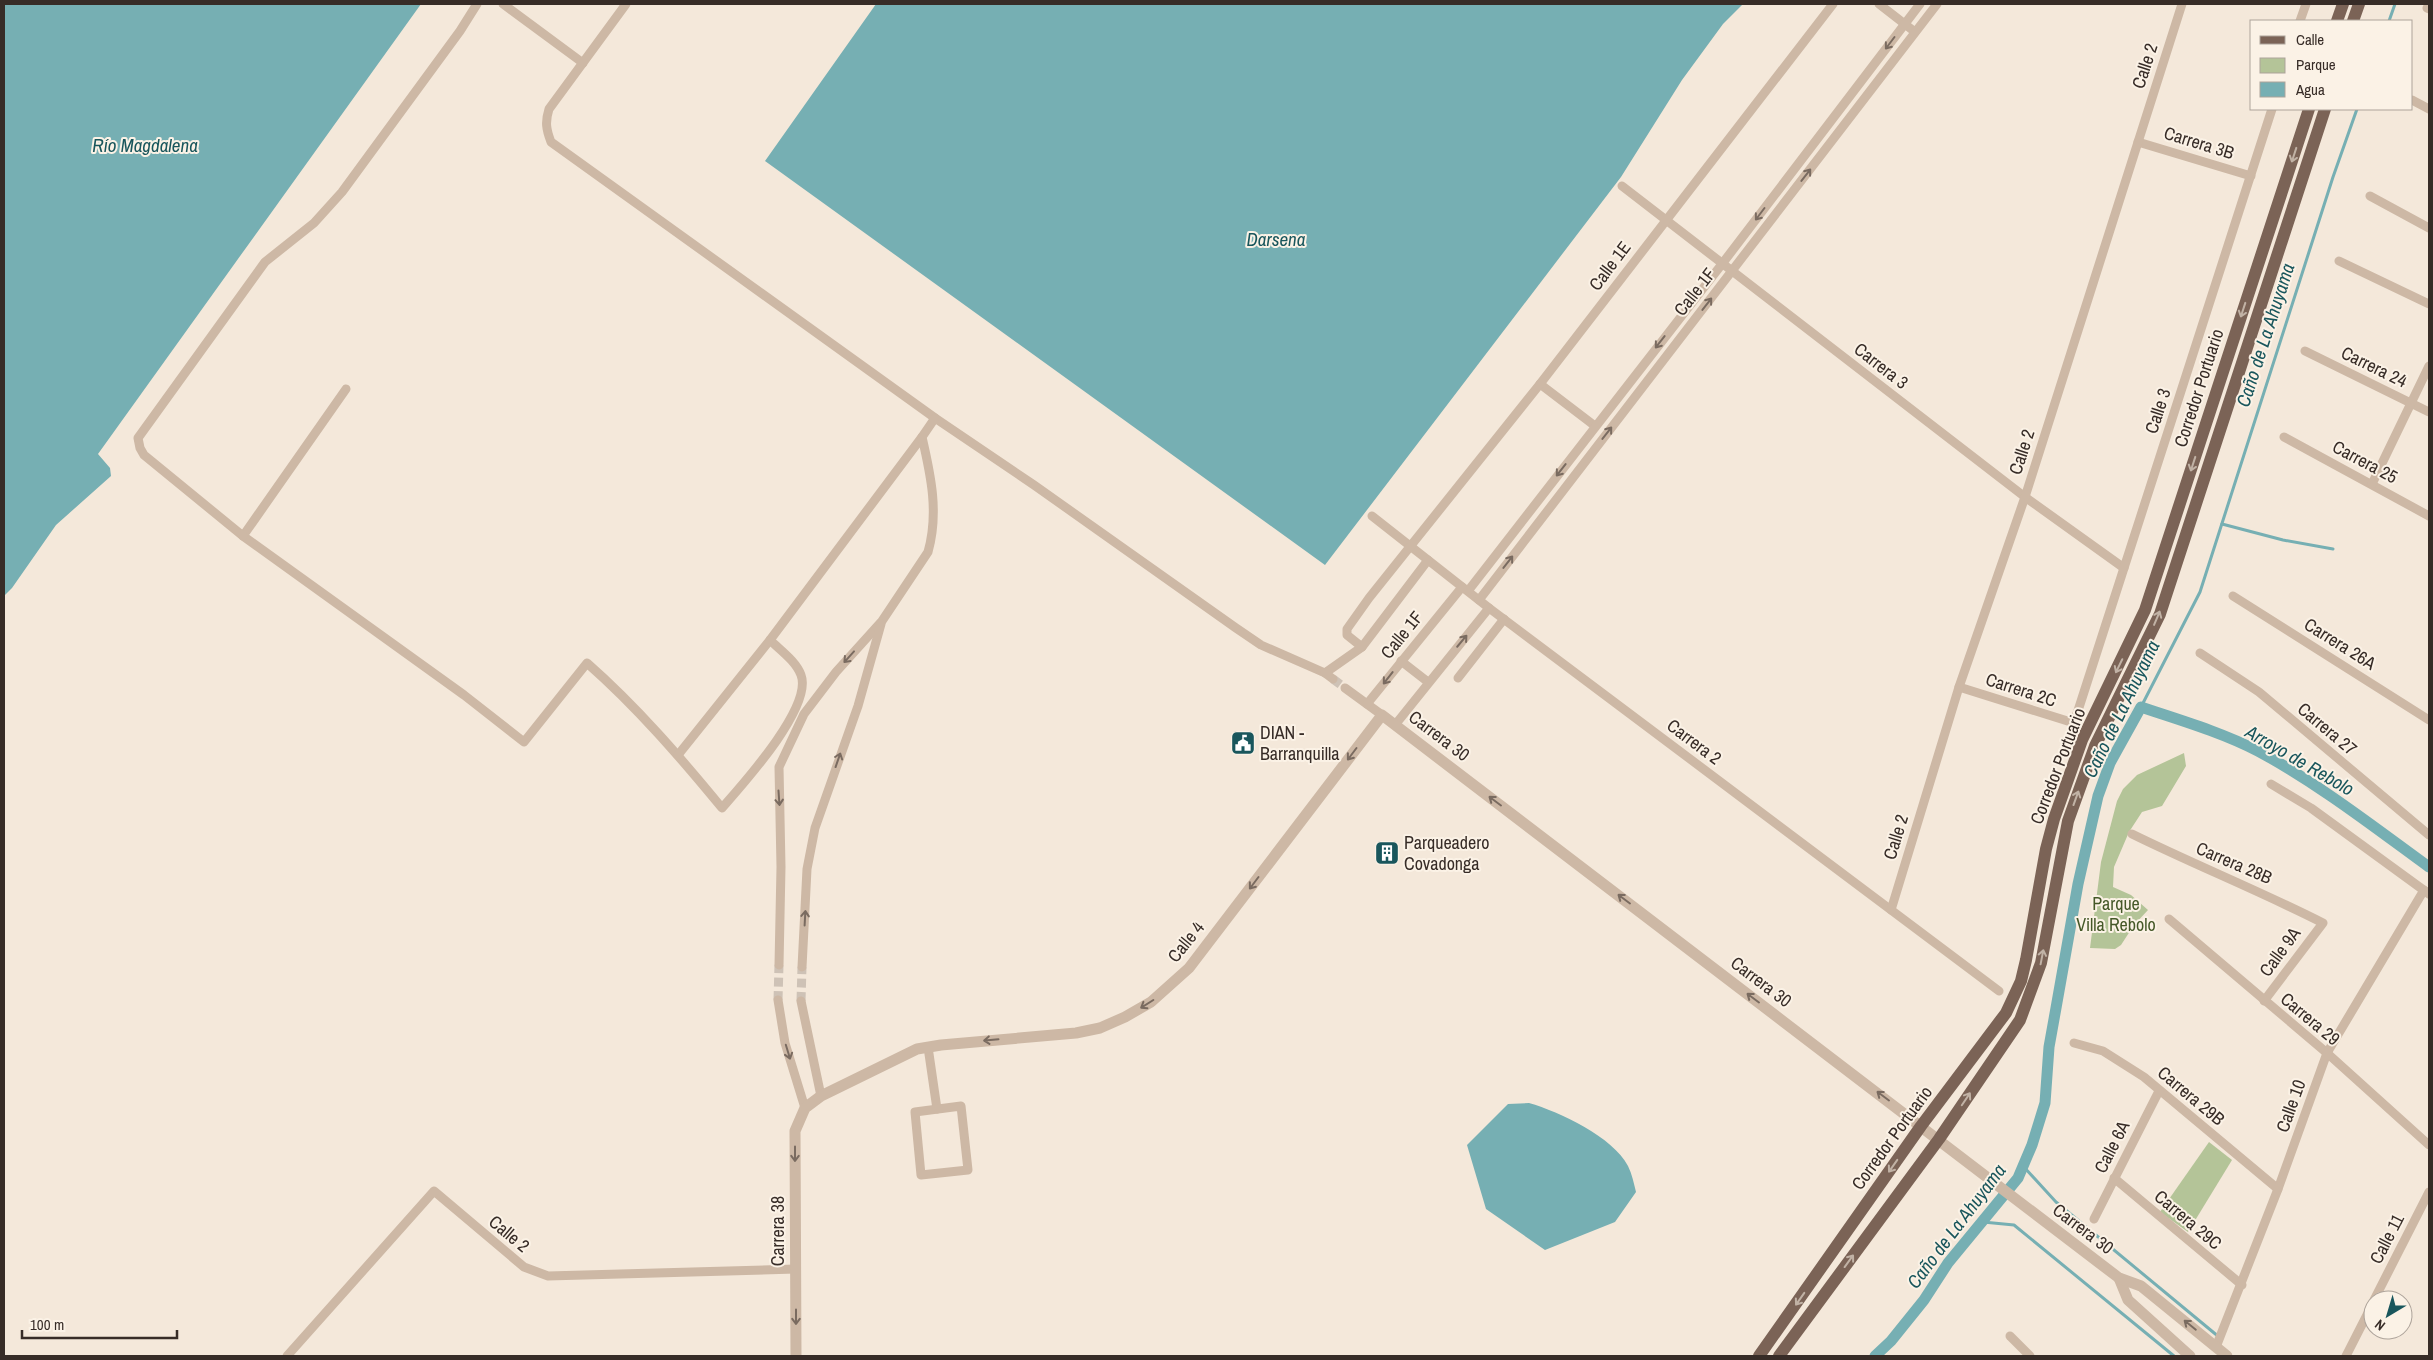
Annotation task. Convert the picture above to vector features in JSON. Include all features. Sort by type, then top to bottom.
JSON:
[{"type":"main road","points":[[2337,20],[2343,4]]},
{"type":"main road","points":[[2353,20],[2359,4]]},
{"type":"main road","name":"Corredor Portuario","points":[[1759,1356],[1921,1126],[2006,1013],[2021,981],[2046,849],[2085,734],[2145,610],[2309,110]]},
{"type":"main road","name":"Corredor Portuario","points":[[1779,1356],[1939,1139],[2020,1020],[2027,1004],[2040,963],[2068,821],[2098,740],[2160,614],[2324,110]]},
{"type":"main road","points":[[2085,734],[2098,740]]},
{"type":"street","points":[[477,4],[460,31],[342,192],[314,223],[265,262],[138,438],[140,448],[144,455],[243,536],[464,695],[524,742],[587,663],[618,691],[678,755],[722,808],[758,767],[787,724],[802,687],[801,676],[796,666],[770,640]]},
{"type":"street","points":[[502,4],[583,63]]},
{"type":"street","points":[[626,4],[549,109],[546,119],[546,130],[551,142],[935,418],[1042,490],[1261,645],[1325,673],[1333,679]]},
{"type":"street","name":"Calle 1E","points":[[1362,647],[1350,639],[1347,629],[1410,546],[1540,384],[1833,4]]},
{"type":"street","points":[[1880,4],[1915,32]]},
{"type":"street","name":"Calle 1F","points":[[1368,704],[1401,661],[1465,589],[1595,426],[1722,264],[1920,4]]},
{"type":"street","name":"Calle 1F","points":[[1479,600],[1937,4]]},
{"type":"street","name":"Calle 2","points":[[1891,910],[1959,687],[2025,497],[2182,4]]},
{"type":"street","points":[[2300,20],[2306,4]]},
{"type":"street","points":[[2413,101],[2429,109]]},
{"type":"street","points":[[1845,102],[1856,110]]},
{"type":"street","name":"Calle 3","points":[[2074,724],[2272,110]]},
{"type":"street","name":"Carrera 3B","points":[[2138,142],[2250,176]]},
{"type":"street","name":"Carrera 3","points":[[1622,186],[2025,497],[2124,568]]},
{"type":"street","points":[[2370,196],[2429,228]]},
{"type":"street","points":[[2338,261],[2429,304]]},
{"type":"street","name":"Carrera 24","points":[[2305,351],[2429,412]]},
{"type":"street","points":[[2372,484],[2429,366]]},
{"type":"street","points":[[1540,384],[1595,426]]},
{"type":"street","points":[[243,536],[346,389]]},
{"type":"street","points":[[1609,408],[1620,416]]},
{"type":"street","points":[[678,755],[770,640],[935,418]]},
{"type":"street","name":"Carrera 25","points":[[2284,437],[2429,516]]},
{"type":"street","points":[[779,966],[781,867],[779,767],[804,714],[836,672],[882,621],[928,552],[935,507],[932,482],[922,438]]},
{"type":"street","name":"Carrera 2","points":[[1372,516],[1504,620],[1999,991]]},
{"type":"street","points":[[1325,673],[1362,647],[1428,560]]},
{"type":"street","name":"Carrera 26A","points":[[2233,596],[2429,720]]},
{"type":"street","points":[[1395,725],[1489,608]]},
{"type":"street","points":[[1458,678],[1504,620]]},
{"type":"street","points":[[802,966],[807,869],[815,828],[858,706],[882,621]]},
{"type":"street","name":"Carrera 27","points":[[2200,652],[2259,692],[2429,834]]},
{"type":"street","points":[[1401,661],[1428,682]]},
{"type":"street","name":"Carrera 2C","points":[[1959,687],[2074,724]]},
{"type":"street","points":[[1346,688],[1382,715]]},
{"type":"street","name":"Carrera 30","points":[[1382,715],[2119,1278],[2141,1286],[2227,1356]]},
{"type":"street","name":"Calle 4","points":[[805,1108],[821,1096],[917,1050],[928,1047],[1076,1033],[1100,1028],[1152,1002],[1188,968],[1382,715]]},
{"type":"street","points":[[2271,784],[2311,808],[2427,892]]},
{"type":"street","name":"Carrera 28B","points":[[2132,834],[2184,859],[2269,895],[2322,922]]},
{"type":"street","name":"Calle 10","points":[[2216,1346],[2278,1189],[2327,1053],[2427,892]]},
{"type":"street","name":"Carrera 29","points":[[2169,919],[2264,1002],[2327,1053],[2429,1146]]},
{"type":"street","name":"Calle 9A","points":[[2264,1002],[2322,922]]},
{"type":"street","points":[[778,1000],[785,1043],[805,1108]]},
{"type":"street","points":[[801,1002],[821,1096]]},
{"type":"street","name":"Carrera 29B","points":[[2074,1043],[2103,1051],[2144,1077],[2278,1189]]},
{"type":"street","points":[[928,1047],[937,1109]]},
{"type":"street","name":"Calle 6A","points":[[2094,1219],[2159,1091]]},
{"type":"street","points":[[961,1106],[968,1170],[921,1175],[915,1112],[937,1109],[961,1106]]},
{"type":"street","name":"Carrera 38","points":[[796,1356],[795,1131],[805,1108]]},
{"type":"street","name":"Carrera 29C","points":[[2114,1178],[2242,1284]]},
{"type":"street","name":"Calle 2","points":[[287,1356],[434,1190],[524,1267],[548,1276],[796,1269]]},
{"type":"street","name":"Calle 11","points":[[2380,1290],[2429,1192]]},
{"type":"street","name":"Carrera 30","points":[[2119,1278],[2128,1300],[2190,1356]]},
{"type":"street","name":"Calle 11","points":[[2346,1356],[2363,1323]]},
{"type":"street","points":[[2010,1336],[2030,1356]]},
{"type":"green space","name":"Parque Villa Rebolo","points":[[2184,753],[2186,766],[2162,806],[2142,812],[2129,832],[2114,867],[2113,887],[2131,895],[2148,910],[2134,925],[2121,945],[2115,949],[2090,948],[2101,862],[2117,801],[2123,789],[2137,775]]},
{"type":"green space","points":[[2209,1142],[2232,1160],[2188,1232],[2160,1212]]},
{"type":"water","name":"Río Magdalena","points":[[4,4],[421,4],[98,454],[110,468],[111,476],[56,525],[12,588],[4,596]]},
{"type":"water","name":"Darsena","points":[[876,4],[1743,4],[1723,24],[1682,80],[1621,177],[1325,565],[765,161]]},
{"type":"water","points":[[1529,1103],[1570,1119],[1611,1145],[1628,1166],[1636,1192],[1615,1222],[1545,1250],[1486,1209],[1467,1145],[1508,1104]]},
{"type":"waterway","name":"Caño de La Ahuyama","points":[[2389,20],[2395,4]]},
{"type":"waterway","name":"Caño de La Ahuyama","points":[[2141,707],[2200,592],[2333,177],[2357,110]]},
{"type":"waterway","points":[[2222,524],[2283,540],[2333,549]]},
{"type":"waterway","name":"Caño de La Ahuyama","points":[[1875,1356],[1891,1341],[1924,1300],[1948,1263],[2018,1178],[2032,1145],[2045,1103],[2049,1047],[2078,884],[2098,796],[2110,763],[2141,707],[2215,732],[2258,751],[2303,777],[2429,867]]},
{"type":"waterway","points":[[2023,1166],[2056,1202],[2219,1337]]},
{"type":"waterway","points":[[1983,1222],[2014,1225],[2174,1356]]},
{"type":"tunnel","points":[[1333,679],[1344,687]]},
{"type":"tunnel","points":[[778,1000],[779,965]]},
{"type":"tunnel","points":[[801,1001],[802,967]]},
{"type":"place","name":"DIAN - Barranquilla","points":[[1243,743]]},
{"type":"place","name":"Parqueadero Covadonga","points":[[1387,853]]},
{"type":"water label","name":"Arroyo de Rebolo","points":[[2300,760]]}]
